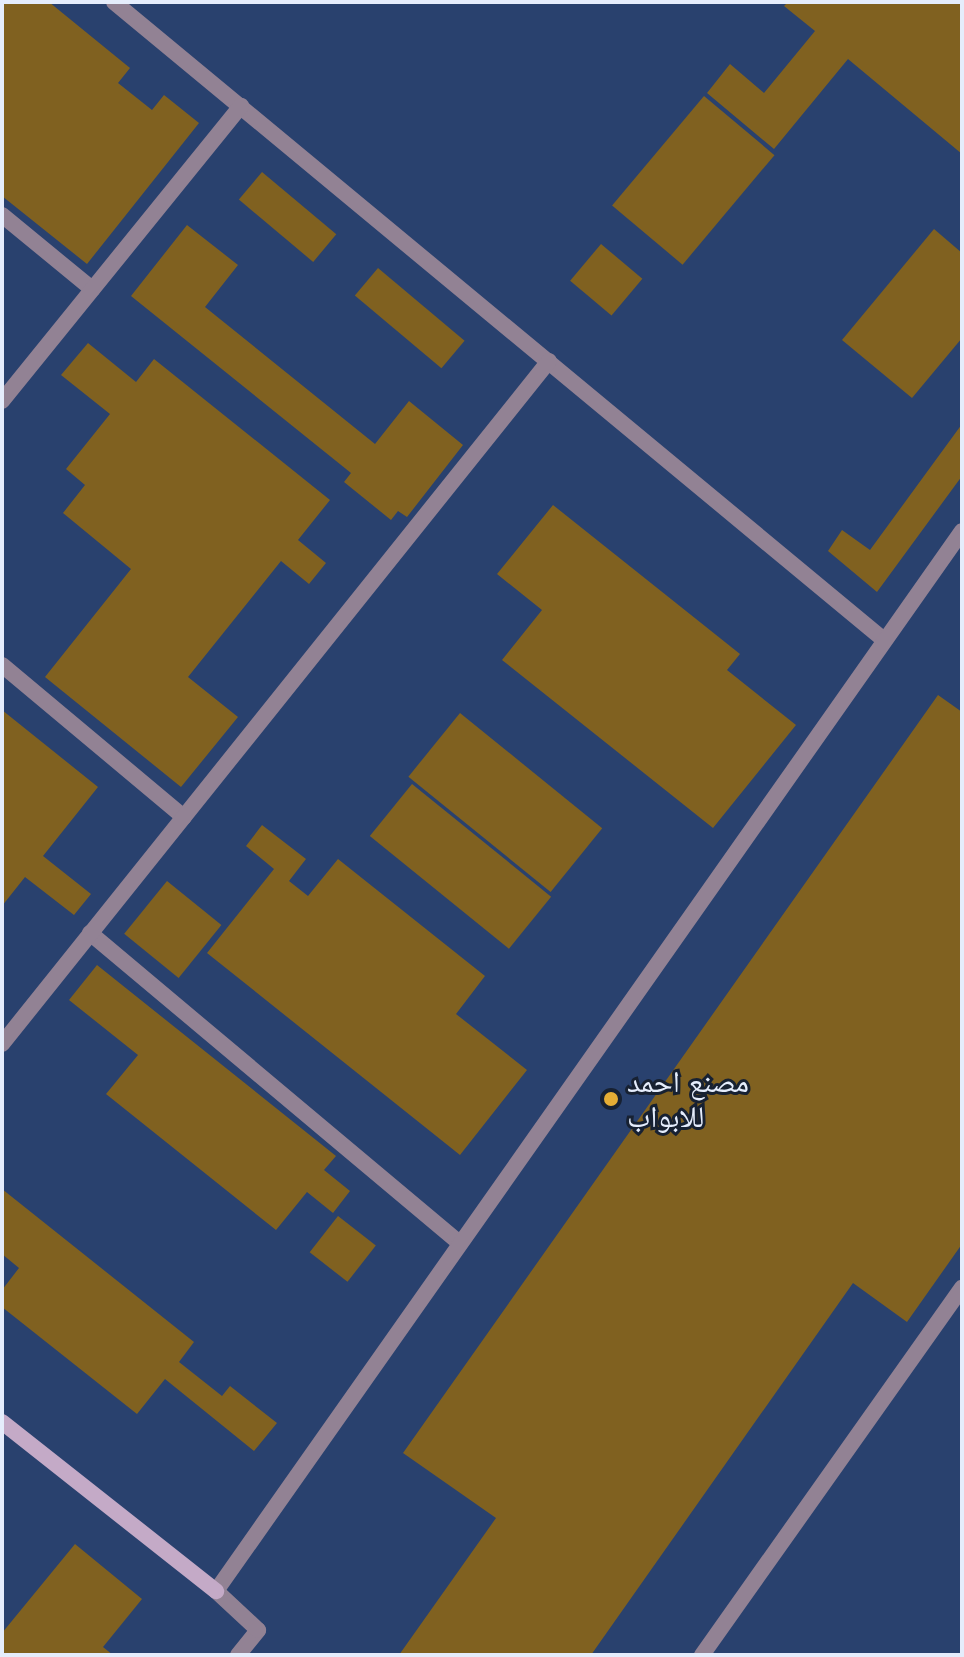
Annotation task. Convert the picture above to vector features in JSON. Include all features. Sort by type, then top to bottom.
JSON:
[{"type":"street","points":[[114,2],[883,639]]},
{"type":"street","points":[[2,401],[241,106]]},
{"type":"street","points":[[2,215],[92,289]]},
{"type":"street","points":[[2,1044],[549,361]]},
{"type":"street","points":[[216,1591],[883,639],[962,531]]},
{"type":"street","points":[[2,665],[184,817]]},
{"type":"street","points":[[90,933],[460,1243]]},
{"type":"street","points":[[702,1655],[962,1288]]},
{"type":"street","points":[[2,1422],[216,1591],[258,1630],[238,1655]]},
{"type":"shaded area","points":[[2,2],[962,2],[962,1655],[2,1655]]},
{"type":"building","points":[[2,2],[49,2],[130,68],[118,83],[152,110],[164,95],[199,123],[87,264],[2,196]]},
{"type":"building","points":[[788,2],[962,2],[962,154],[848,59],[774,149],[707,93],[730,64],[764,93],[815,31],[784,6]]},
{"type":"building","points":[[704,96],[774,155],[683,265],[612,206]]},
{"type":"building","points":[[262,172],[336,234],[313,262],[239,200]]},
{"type":"building","points":[[187,225],[238,265],[205,307],[375,444],[409,401],[463,445],[407,517],[398,511],[391,520],[344,482],[351,473],[131,296]]},
{"type":"building","points":[[934,229],[962,253],[962,338],[912,398],[842,340]]},
{"type":"building","points":[[601,244],[642,279],[612,315],[570,281]]},
{"type":"building","points":[[378,268],[465,341],[441,368],[355,296]]},
{"type":"building","points":[[88,343],[136,382],[154,359],[330,500],[298,540],[326,563],[309,584],[281,561],[188,677],[238,717],[181,787],[45,677],[131,569],[63,513],[85,485],[66,469],[110,414],[61,375]]},
{"type":"building","points":[[962,424],[962,476],[877,592],[828,551],[842,530],[870,550]]},
{"type":"building","points":[[553,505],[740,654],[727,670],[796,725],[713,828],[502,660],[542,610],[497,574]]},
{"type":"building","points":[[938,695],[962,712],[962,1244],[907,1322],[853,1283],[591,1655],[399,1655],[496,1518],[403,1453]]},
{"type":"building","points":[[2,710],[98,787],[43,856],[91,894],[74,915],[25,877],[2,906]]},
{"type":"building","points":[[460,713],[602,828],[551,892],[408,777]]},
{"type":"building","points":[[412,784],[551,897],[509,949],[370,836]]},
{"type":"building","points":[[262,825],[306,859],[289,881],[308,896],[338,859],[485,976],[456,1014],[527,1070],[460,1155],[207,953],[274,869],[246,846]]},
{"type":"building","points":[[167,881],[221,925],[179,978],[124,934]]},
{"type":"building","points":[[97,965],[336,1156],[324,1170],[350,1191],[333,1213],[307,1192],[276,1230],[106,1094],[138,1055],[69,1000]]},
{"type":"building","points":[[2,1189],[194,1342],[179,1362],[222,1396],[230,1386],[277,1423],[254,1451],[165,1379],[137,1414],[2,1307],[2,1290],[19,1268],[2,1254]]},
{"type":"building","points":[[338,1216],[376,1246],[348,1282],[310,1252]]},
{"type":"building","points":[[75,1544],[142,1599],[103,1647],[113,1655],[2,1655],[2,1633]]},
{"type":"place","name":"مصنع احمد للابواب","points":[[611,1099]]}]
